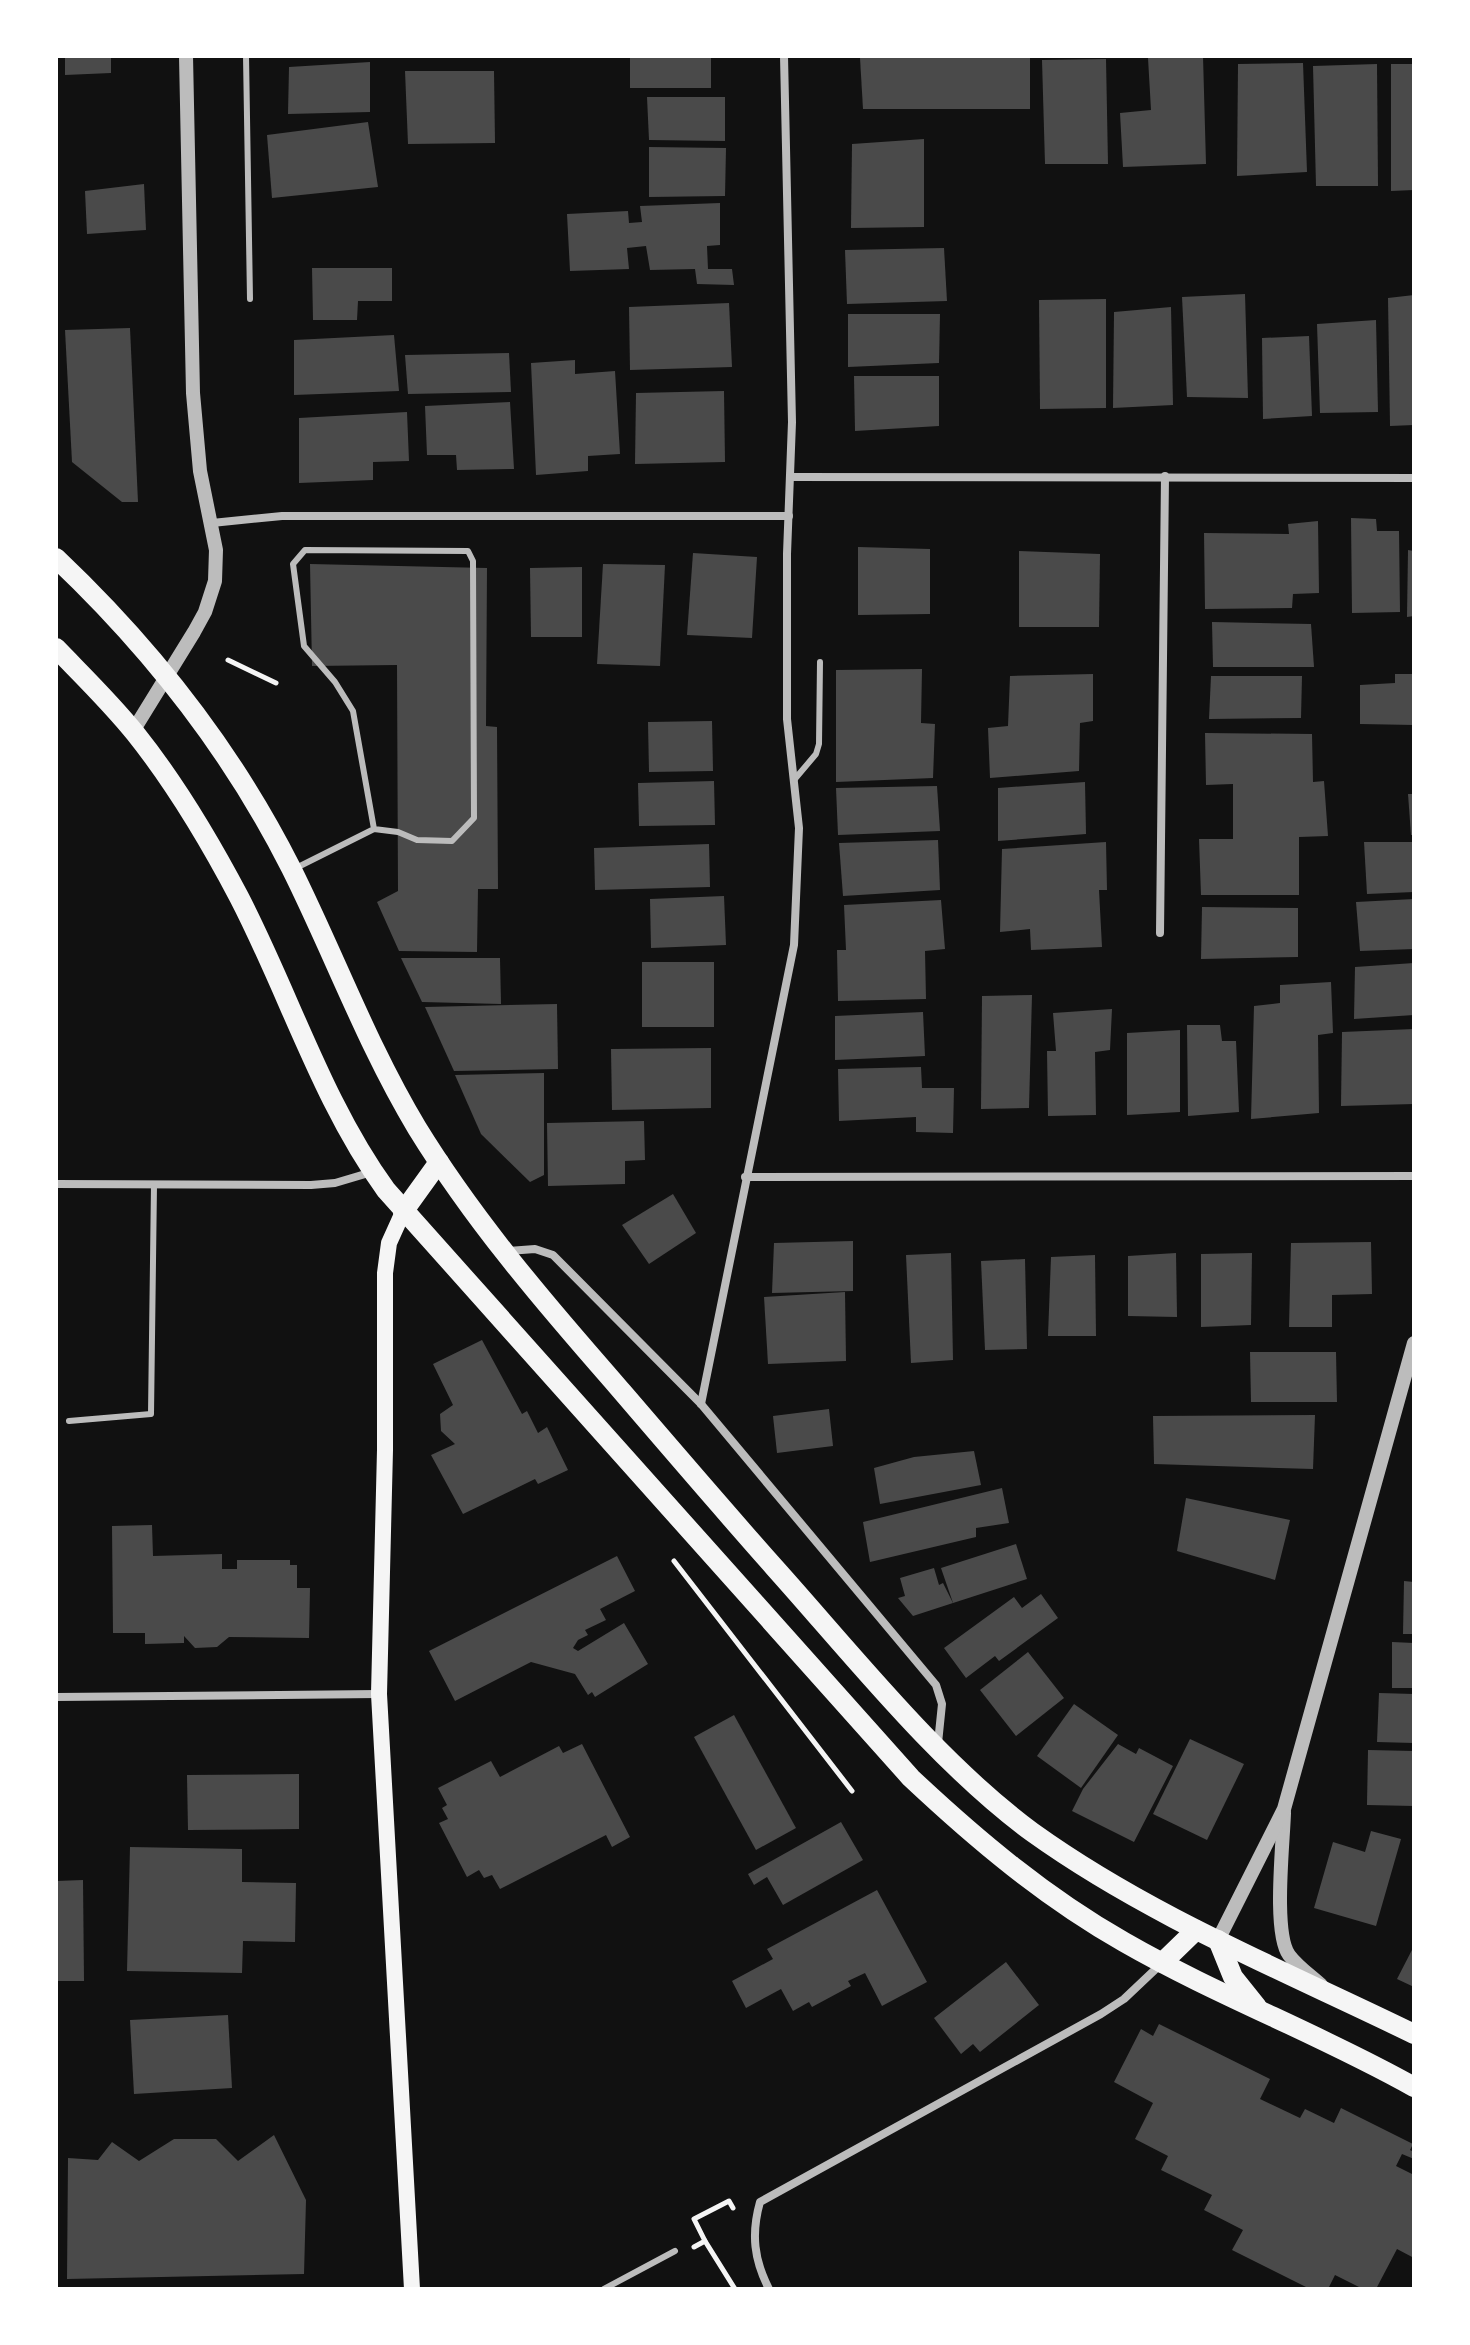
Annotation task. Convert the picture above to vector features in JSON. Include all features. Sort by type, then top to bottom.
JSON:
[{"type":"main road","points":[[56,558],[100,599],[167,677],[244,784],[291,870],[374,1046],[413,1120],[503,1251],[730,1517],[937,1748],[1003,1810],[1083,1867],[1196,1930],[1414,2034]]},
{"type":"main road","points":[[56,648],[133,731],[169,778],[239,897],[322,1077],[373,1172],[403,1212],[911,1778],[964,1828],[1057,1900],[1123,1942],[1414,2087]]},
{"type":"main road","points":[[412,2289],[379,1694],[385,1450],[385,1273],[389,1243],[403,1212],[439,1162]]},
{"type":"main road","points":[[1162,1963],[1196,1930]]},
{"type":"main road","points":[[1218,1940],[1233,1977],[1257,2008],[1267,2014]]},
{"type":"street","points":[[133,731],[167,677],[211,596],[216,565],[212,523],[200,471],[193,393],[186,56]]},
{"type":"street","points":[[701,1404],[745,1177],[789,982],[794,945],[799,828],[787,719],[792,422],[784,56]]},
{"type":"street","points":[[1160,933],[1165,476]]},
{"type":"street","points":[[790,477],[1414,478]]},
{"type":"street","points":[[212,523],[282,516],[789,516]]},
{"type":"street","points":[[56,1184],[311,1185],[335,1183],[373,1172]]},
{"type":"street","points":[[745,1177],[1414,1176]]},
{"type":"street","points":[[503,1251],[535,1249],[553,1255],[701,1404],[936,1685],[942,1704],[937,1748]]},
{"type":"street","points":[[1218,1940],[1284,1809],[1414,1343]]},
{"type":"street","points":[[56,1697],[379,1694]]},
{"type":"street","points":[[1284,1809],[1280,1920],[1283,1939],[1289,1954],[1329,1992]]},
{"type":"street","points":[[769,2289],[754,2247],[754,2225],[760,2202],[1101,2014],[1124,1999],[1162,1963]]},
{"type":"lane","points":[[246,56],[250,299]]},
{"type":"lane","points":[[291,870],[374,829],[398,832],[417,840],[452,841],[474,818],[473,561],[468,551],[305,550],[293,564],[304,646],[335,682],[353,711],[374,829]]},
{"type":"lane","points":[[794,780],[816,754],[819,744],[820,662]]},
{"type":"lane","points":[[69,1421],[151,1414],[154,1185]]},
{"type":"lane","points":[[604,2289],[675,2251]]},
{"type":"path","points":[[228,660],[276,683]]},
{"type":"path","points":[[671,1556],[852,1791]]},
{"type":"path","points":[[735,2289],[694,2219],[729,2201],[738,2217]]},
{"type":"path","points":[[694,2247],[705,2241]]},
{"type":"building","points":[[65,56],[111,56],[111,73],[65,75]]},
{"type":"building","points":[[630,56],[711,56],[711,88],[630,88]]},
{"type":"building","points":[[1030,56],[1030,109],[863,109],[860,58]]},
{"type":"building","points":[[1203,56],[1206,164],[1123,167],[1120,113],[1151,110],[1148,58]]},
{"type":"building","points":[[1106,59],[1108,164],[1045,164],[1042,60]]},
{"type":"building","points":[[370,62],[370,112],[288,114],[289,67]]},
{"type":"building","points":[[1303,63],[1307,172],[1237,176],[1238,64]]},
{"type":"building","points":[[1377,64],[1378,186],[1316,186],[1313,66]]},
{"type":"building","points":[[1391,64],[1414,64],[1414,190],[1391,191]]},
{"type":"building","points":[[405,71],[494,71],[495,143],[408,144]]},
{"type":"building","points":[[647,97],[725,97],[725,141],[649,140]]},
{"type":"building","points":[[368,122],[378,187],[272,198],[267,135]]},
{"type":"building","points":[[924,139],[924,227],[851,228],[852,144]]},
{"type":"building","points":[[649,147],[726,148],[725,196],[649,197]]},
{"type":"building","points":[[144,184],[146,230],[87,234],[85,191]]},
{"type":"building","points":[[720,203],[720,245],[707,246],[708,269],[732,269],[734,285],[697,284],[695,269],[650,270],[646,246],[627,248],[629,269],[570,271],[567,214],[628,211],[629,223],[642,222],[640,206]]},
{"type":"building","points":[[944,248],[947,301],[847,304],[845,250]]},
{"type":"building","points":[[312,268],[392,268],[392,301],[358,301],[357,320],[313,320]]},
{"type":"building","points":[[1245,294],[1248,398],[1187,397],[1182,297]]},
{"type":"building","points":[[1414,295],[1414,425],[1390,426],[1388,298]]},
{"type":"building","points":[[1106,299],[1106,408],[1040,409],[1039,300]]},
{"type":"building","points":[[729,303],[732,367],[630,370],[629,307]]},
{"type":"building","points":[[1171,307],[1173,405],[1113,408],[1114,312]]},
{"type":"building","points":[[848,314],[940,314],[939,363],[848,367]]},
{"type":"building","points":[[1376,320],[1378,412],[1320,413],[1317,324]]},
{"type":"building","points":[[130,328],[138,502],[122,502],[72,462],[65,330]]},
{"type":"building","points":[[394,335],[399,391],[294,395],[294,340]]},
{"type":"building","points":[[1309,336],[1312,416],[1263,419],[1262,338]]},
{"type":"building","points":[[509,353],[511,392],[408,394],[405,355]]},
{"type":"building","points":[[575,360],[575,374],[615,371],[620,454],[588,456],[588,471],[536,475],[531,363]]},
{"type":"building","points":[[854,376],[939,376],[939,426],[855,431]]},
{"type":"building","points":[[724,391],[725,462],[635,464],[636,393]]},
{"type":"building","points":[[510,402],[514,469],[457,470],[456,455],[427,455],[425,406]]},
{"type":"building","points":[[407,412],[409,461],[373,462],[373,480],[299,483],[299,418]]},
{"type":"building","points":[[1351,518],[1376,519],[1377,531],[1399,531],[1400,612],[1352,613]]},
{"type":"building","points":[[1318,521],[1319,593],[1293,594],[1292,608],[1205,609],[1204,533],[1289,534],[1288,524]]},
{"type":"building","points":[[858,547],[930,549],[930,614],[858,615]]},
{"type":"building","points":[[1408,550],[1414,551],[1414,616],[1407,617]]},
{"type":"building","points":[[1019,551],[1100,554],[1099,627],[1019,627]]},
{"type":"building","points":[[693,553],[757,557],[752,638],[687,635]]},
{"type":"building","points":[[310,564],[487,568],[486,726],[497,727],[498,889],[478,889],[477,952],[399,951],[377,902],[398,891],[397,665],[312,666]]},
{"type":"building","points":[[603,564],[665,565],[660,666],[597,664]]},
{"type":"building","points":[[582,567],[582,637],[531,637],[530,568]]},
{"type":"building","points":[[1212,622],[1311,624],[1314,667],[1213,667]]},
{"type":"building","points":[[922,669],[921,723],[935,724],[933,778],[836,782],[836,670]]},
{"type":"building","points":[[1093,674],[1093,721],[1080,723],[1079,771],[990,778],[988,728],[1008,726],[1010,676]]},
{"type":"building","points":[[1395,674],[1414,674],[1414,725],[1360,724],[1360,685],[1395,683]]},
{"type":"building","points":[[1211,676],[1302,676],[1301,718],[1209,719]]},
{"type":"building","points":[[712,721],[713,771],[649,772],[648,722]]},
{"type":"building","points":[[1205,733],[1312,734],[1313,782],[1324,781],[1328,836],[1299,837],[1299,895],[1201,895],[1199,839],[1233,839],[1233,784],[1206,785]]},
{"type":"building","points":[[714,781],[715,825],[639,826],[638,783]]},
{"type":"building","points":[[1085,782],[1086,834],[998,841],[998,788]]},
{"type":"building","points":[[937,786],[940,831],[838,835],[836,788]]},
{"type":"building","points":[[1408,794],[1414,794],[1414,835],[1411,835]]},
{"type":"building","points":[[938,840],[940,890],[843,896],[839,843]]},
{"type":"building","points":[[1106,842],[1107,890],[1099,890],[1102,947],[1031,950],[1030,929],[1000,932],[1002,849]]},
{"type":"building","points":[[1364,842],[1414,842],[1414,892],[1367,894]]},
{"type":"building","points":[[709,844],[710,887],[595,890],[594,848]]},
{"type":"building","points":[[724,896],[726,945],[651,948],[650,899]]},
{"type":"building","points":[[1414,899],[1414,949],[1360,951],[1356,902]]},
{"type":"building","points":[[941,900],[945,949],[925,951],[926,999],[838,1001],[837,950],[846,950],[844,905]]},
{"type":"building","points":[[1202,907],[1298,908],[1298,957],[1201,959]]},
{"type":"building","points":[[401,958],[500,958],[501,1004],[422,1002]]},
{"type":"building","points":[[642,962],[714,962],[714,1027],[642,1027]]},
{"type":"building","points":[[1414,963],[1414,1015],[1354,1019],[1355,967]]},
{"type":"building","points":[[1331,982],[1333,1033],[1318,1035],[1319,1113],[1251,1119],[1254,1006],[1280,1003],[1280,985]]},
{"type":"building","points":[[1032,995],[1029,1108],[981,1109],[982,996]]},
{"type":"building","points":[[557,1004],[558,1069],[454,1071],[425,1007]]},
{"type":"building","points":[[1112,1009],[1110,1050],[1095,1052],[1096,1115],[1048,1116],[1047,1051],[1056,1051],[1053,1013]]},
{"type":"building","points":[[923,1012],[925,1056],[835,1060],[835,1016]]},
{"type":"building","points":[[1187,1025],[1220,1025],[1222,1041],[1236,1041],[1239,1112],[1188,1116]]},
{"type":"building","points":[[1414,1029],[1414,1104],[1341,1106],[1342,1032]]},
{"type":"building","points":[[1180,1030],[1180,1112],[1127,1115],[1127,1033]]},
{"type":"building","points":[[711,1048],[711,1108],[612,1110],[611,1049]]},
{"type":"building","points":[[921,1067],[922,1088],[954,1088],[953,1133],[916,1132],[916,1117],[839,1121],[838,1069]]},
{"type":"building","points":[[544,1073],[544,1175],[530,1182],[481,1134],[455,1075]]},
{"type":"building","points":[[644,1121],[645,1160],[625,1161],[625,1184],[548,1186],[547,1123]]},
{"type":"building","points":[[673,1194],[696,1233],[649,1264],[622,1225]]},
{"type":"building","points":[[853,1241],[853,1291],[772,1293],[774,1243]]},
{"type":"building","points":[[1371,1242],[1372,1294],[1332,1295],[1332,1327],[1289,1327],[1291,1243]]},
{"type":"building","points":[[951,1253],[953,1360],[911,1363],[906,1255]]},
{"type":"building","points":[[1176,1253],[1177,1317],[1128,1316],[1128,1256]]},
{"type":"building","points":[[1252,1253],[1251,1325],[1201,1327],[1201,1254]]},
{"type":"building","points":[[1095,1255],[1096,1336],[1048,1336],[1051,1257]]},
{"type":"building","points":[[1025,1259],[1027,1349],[985,1350],[981,1261]]},
{"type":"building","points":[[845,1292],[846,1361],[768,1364],[764,1297]]},
{"type":"building","points":[[482,1340],[522,1414],[527,1411],[538,1433],[547,1427],[568,1470],[538,1484],[535,1479],[463,1514],[431,1455],[455,1444],[441,1431],[440,1414],[453,1405],[433,1364]]},
{"type":"building","points":[[1250,1352],[1336,1352],[1337,1402],[1251,1402]]},
{"type":"building","points":[[829,1409],[833,1446],[777,1453],[773,1416]]},
{"type":"building","points":[[1315,1415],[1313,1469],[1154,1464],[1153,1416]]},
{"type":"building","points":[[974,1451],[981,1485],[880,1504],[874,1468],[914,1457]]},
{"type":"building","points":[[1002,1488],[1009,1523],[976,1528],[976,1537],[870,1562],[863,1522]]},
{"type":"building","points":[[1186,1498],[1290,1520],[1275,1580],[1177,1551]]},
{"type":"building","points":[[152,1525],[153,1556],[222,1554],[222,1569],[237,1569],[237,1560],[290,1560],[290,1565],[297,1565],[297,1588],[310,1588],[309,1638],[229,1637],[217,1647],[195,1648],[184,1636],[184,1643],[145,1644],[145,1633],[113,1633],[112,1526]]},
{"type":"building","points":[[1016,1544],[1027,1579],[953,1603],[941,1568]]},
{"type":"building","points":[[617,1556],[635,1591],[600,1609],[606,1620],[585,1630],[588,1635],[578,1640],[573,1648],[578,1651],[624,1623],[648,1664],[595,1697],[592,1692],[588,1695],[575,1674],[531,1662],[455,1701],[429,1651]]},
{"type":"building","points":[[934,1568],[939,1585],[943,1583],[953,1603],[913,1616],[898,1598],[905,1596],[900,1578]]},
{"type":"building","points":[[1404,1581],[1414,1582],[1414,1634],[1403,1634]]},
{"type":"building","points":[[1041,1594],[1058,1618],[999,1661],[995,1656],[966,1678],[944,1648],[1014,1597],[1022,1608]]},
{"type":"building","points":[[1392,1642],[1414,1643],[1414,1688],[1392,1688]]},
{"type":"building","points":[[1028,1652],[1064,1698],[1016,1736],[980,1690]]},
{"type":"building","points":[[1379,1693],[1414,1694],[1414,1743],[1377,1742]]},
{"type":"building","points":[[1074,1704],[1118,1735],[1081,1788],[1037,1756]]},
{"type":"building","points":[[734,1715],[796,1828],[756,1850],[694,1737]]},
{"type":"building","points":[[1190,1739],[1244,1764],[1207,1840],[1153,1814]]},
{"type":"building","points":[[582,1744],[630,1837],[612,1847],[606,1835],[500,1889],[492,1875],[484,1878],[479,1870],[467,1877],[439,1823],[448,1819],[442,1808],[447,1805],[438,1788],[491,1761],[500,1777],[559,1746],[563,1753]]},
{"type":"building","points":[[1118,1744],[1136,1754],[1139,1748],[1173,1766],[1134,1842],[1072,1811],[1083,1789]]},
{"type":"building","points":[[1368,1750],[1414,1751],[1414,1806],[1367,1805]]},
{"type":"building","points":[[299,1774],[299,1829],[188,1830],[187,1775]]},
{"type":"building","points":[[841,1822],[863,1860],[783,1905],[767,1877],[754,1885],[748,1874]]},
{"type":"building","points":[[1371,1831],[1401,1839],[1376,1926],[1314,1908],[1333,1842],[1365,1852]]},
{"type":"building","points":[[130,1847],[242,1849],[242,1882],[296,1883],[295,1942],[243,1941],[242,1973],[127,1971]]},
{"type":"building","points":[[83,1880],[84,1981],[56,1981],[56,1881]]},
{"type":"building","points":[[877,1890],[927,1982],[882,2006],[865,1973],[848,1981],[851,1986],[812,2007],[809,2002],[793,2011],[781,1989],[746,2008],[732,1981],[773,1959],[767,1949]]},
{"type":"building","points":[[1414,1946],[1414,1987],[1397,1979]]},
{"type":"building","points":[[1006,1962],[1039,2005],[980,2052],[973,2044],[961,2054],[934,2018]]},
{"type":"building","points":[[228,2015],[232,2088],[134,2094],[130,2020]]},
{"type":"building","points":[[1159,2024],[1270,2079],[1260,2099],[1300,2118],[1305,2109],[1334,2123],[1341,2108],[1413,2144],[1410,2150],[1414,2152],[1414,2159],[1402,2154],[1396,2166],[1414,2175],[1414,2258],[1397,2249],[1376,2289],[1363,2289],[1335,2275],[1328,2289],[1310,2289],[1232,2250],[1243,2230],[1204,2210],[1212,2195],[1161,2170],[1168,2156],[1135,2139],[1153,2103],[1114,2082],[1141,2029],[1153,2036]]},
{"type":"building","points":[[274,2135],[306,2200],[304,2274],[67,2279],[68,2158],[98,2160],[112,2142],[139,2161],[174,2139],[216,2139],[238,2161]]}]
